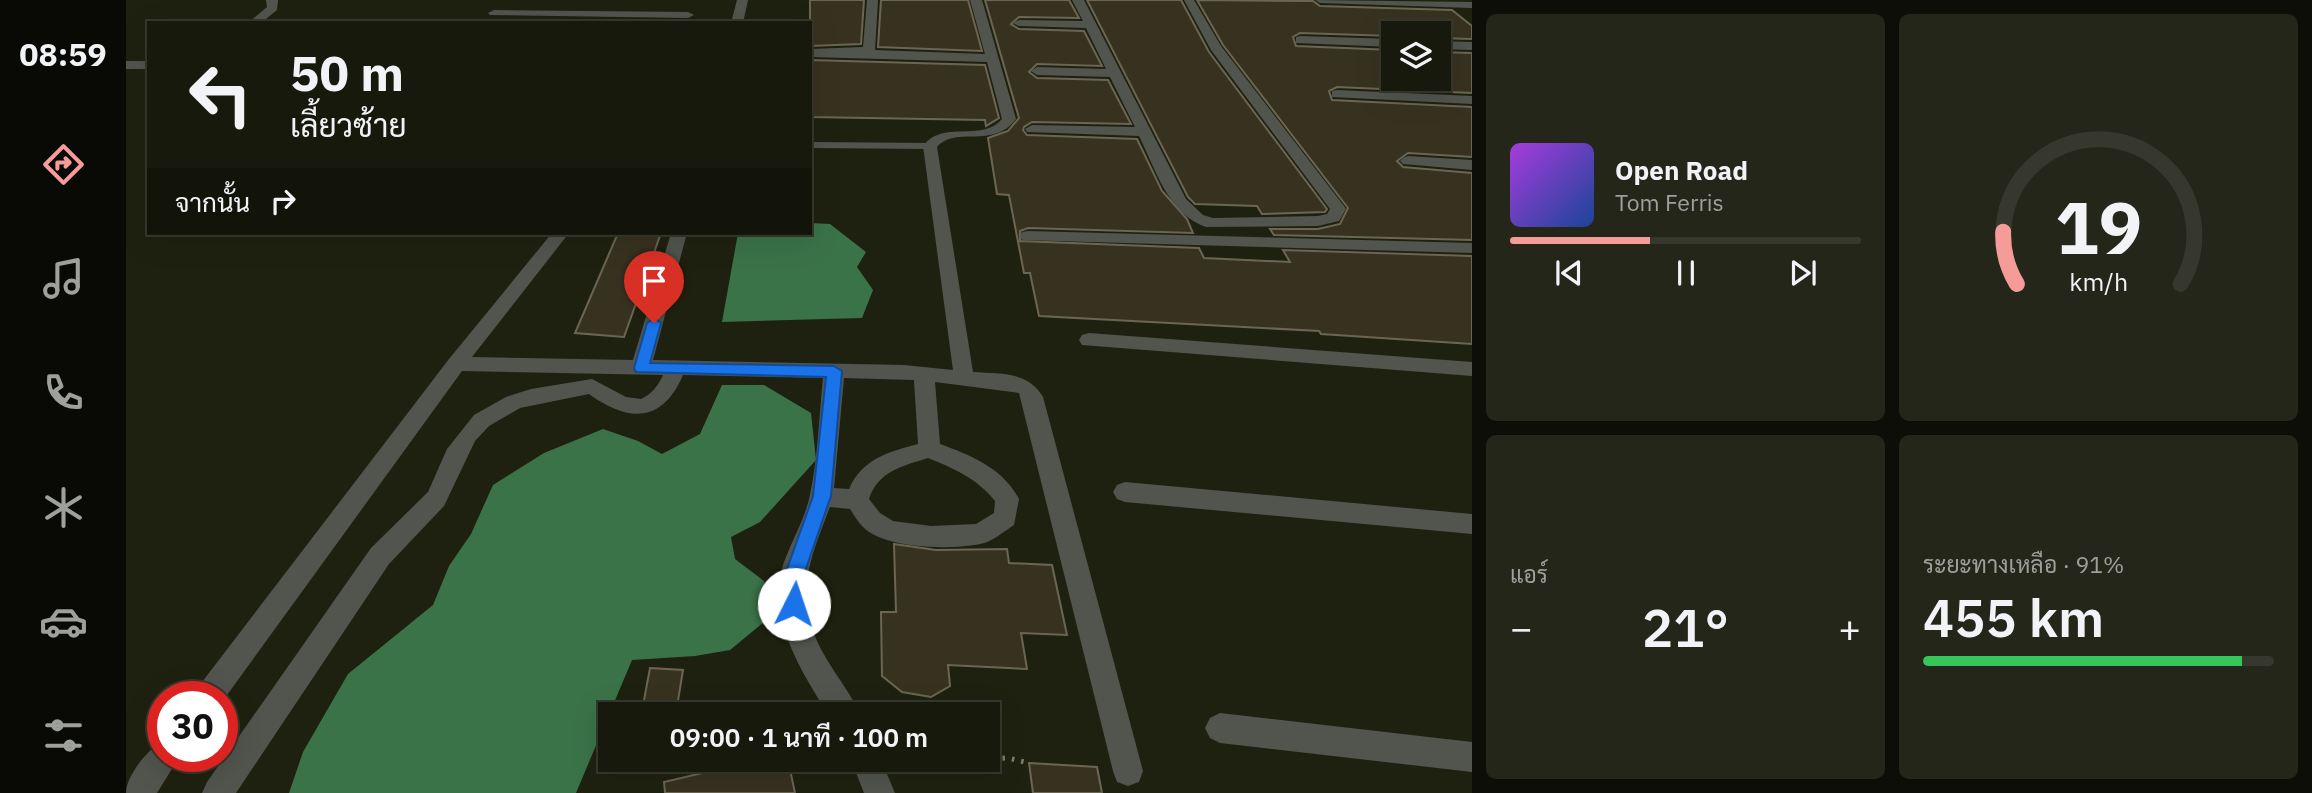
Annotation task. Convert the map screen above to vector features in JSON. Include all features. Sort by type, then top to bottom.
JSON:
[{"type":"street","points":[[257,21],[273,8],[272,0]]},
{"type":"street","points":[[494,13],[687,19],[691,0]]},
{"type":"street","points":[[738,21],[744,0]]},
{"type":"street","points":[[862,53],[869,49],[873,0]]},
{"type":"street","points":[[964,378],[930,146],[932,140],[940,135],[982,133],[1007,125],[1009,119],[976,0]]},
{"type":"street","points":[[1078,0],[1179,201],[1197,218],[1212,223],[1318,221],[1333,218],[1338,209],[1223,58],[1205,32],[1189,0]]},
{"type":"street","points":[[1320,0],[1472,5]]},
{"type":"street","points":[[1019,23],[1092,25]]},
{"type":"street","points":[[1300,40],[1381,43]]},
{"type":"street","points":[[1451,45],[1472,46]]},
{"type":"street","points":[[812,53],[992,58]]},
{"type":"street","points":[[126,65],[147,65]]},
{"type":"street","points":[[1037,71],[1113,73]]},
{"type":"street","points":[[1336,94],[1472,100]]},
{"type":"street","points":[[1032,129],[1143,132]]},
{"type":"street","points":[[1408,161],[1472,165]]},
{"type":"street","points":[[220,681],[456,364],[559,235]]},
{"type":"street","points":[[641,368],[678,235]]},
{"type":"street","points":[[1028,236],[1472,248]]},
{"type":"street","points":[[1089,340],[1472,369]]},
{"type":"street","points":[[456,364],[596,377],[626,407],[642,407],[657,402],[664,396],[676,369]]},
{"type":"street","points":[[218,793],[380,556],[409,524],[434,502],[447,482],[454,457],[469,433],[499,407],[520,398],[641,368],[924,374],[1013,383],[1026,388],[1032,397],[1128,771]]},
{"type":"street","points":[[834,371],[822,496],[792,583],[796,625],[813,661],[838,702]]},
{"type":"street","points":[[924,374],[929,449]]},
{"type":"street","points":[[929,449],[959,460],[996,482],[1007,499],[1004,518],[980,534],[931,536],[888,531],[871,520],[857,500],[861,482],[869,473],[886,462],[929,449]]},
{"type":"street","points":[[1125,492],[1472,524]]},
{"type":"street","points":[[822,496],[857,500]]},
{"type":"street","points":[[1220,728],[1472,757]]},
{"type":"street","points":[[138,793],[153,772]]},
{"type":"street","points":[[871,772],[880,793]]},
{"type":"lane","points":[[812,145],[930,146]]},
{"type":"path","points":[[1000,758],[1029,763]]},
{"type":"shaded area","points":[[812,223],[830,224],[866,252],[857,267],[873,290],[862,318],[722,322],[738,235],[812,235]]},
{"type":"shaded area","points":[[722,385],[764,385],[811,413],[816,460],[760,522],[731,537],[735,559],[764,581],[770,617],[730,650],[695,656],[632,660],[614,702],[598,702],[598,741],[576,793],[289,793],[303,752],[348,674],[433,605],[449,566],[471,534],[493,485],[544,453],[603,429],[638,441],[662,454],[700,434]]},
{"type":"building","points":[[810,0],[864,0],[861,44],[812,46]]},
{"type":"building","points":[[881,0],[968,0],[982,51],[878,47]]},
{"type":"building","points":[[985,0],[1069,0],[1079,18],[1019,17],[1011,24],[1019,29],[1084,31],[1102,66],[1037,64],[1029,72],[1037,78],[1108,80],[1131,124],[1032,122],[1023,130],[1027,135],[1137,139],[1162,191],[1187,219],[1193,233],[1028,228],[1020,231],[1020,241],[1199,248],[1204,258],[1290,262],[1283,250],[1472,256],[1472,344],[1321,334],[1319,331],[1039,316],[1030,273],[1024,273],[1009,195],[997,194],[988,138],[1008,131],[1019,118]]},
{"type":"building","points":[[1087,0],[1181,0],[1209,52],[1327,209],[1325,212],[1262,214],[1257,206],[1195,204],[1188,197]]},
{"type":"building","points":[[1197,0],[1313,1],[1320,6],[1452,10],[1472,26],[1472,39],[1451,38],[1451,21],[1381,21],[1381,36],[1300,33],[1293,37],[1296,46],[1381,50],[1381,89],[1337,87],[1329,91],[1332,100],[1472,107],[1472,157],[1408,153],[1397,161],[1403,167],[1472,173],[1472,240],[1274,235],[1270,229],[1318,229],[1340,224],[1348,208],[1223,45]]},
{"type":"building","points":[[1451,52],[1472,53],[1472,93],[1427,91],[1451,91]]},
{"type":"building","points":[[812,60],[985,65],[999,118],[986,126],[985,120],[812,117]]},
{"type":"building","points":[[617,235],[660,235],[624,337],[575,333]]},
{"type":"building","points":[[894,544],[936,550],[1007,549],[1009,563],[1052,565],[1067,635],[1021,633],[1027,669],[948,665],[950,686],[931,697],[902,692],[882,676],[881,612],[896,612]]},
{"type":"building","points":[[650,668],[683,670],[678,702],[644,702]]},
{"type":"building","points":[[1029,763],[1097,767],[1102,793],[1033,793]]},
{"type":"building","points":[[707,772],[791,772],[795,793],[665,793],[664,782]]},
{"type":"route","points":[[654,323],[641,368],[834,371],[822,496],[792,583],[794,604]]}]
